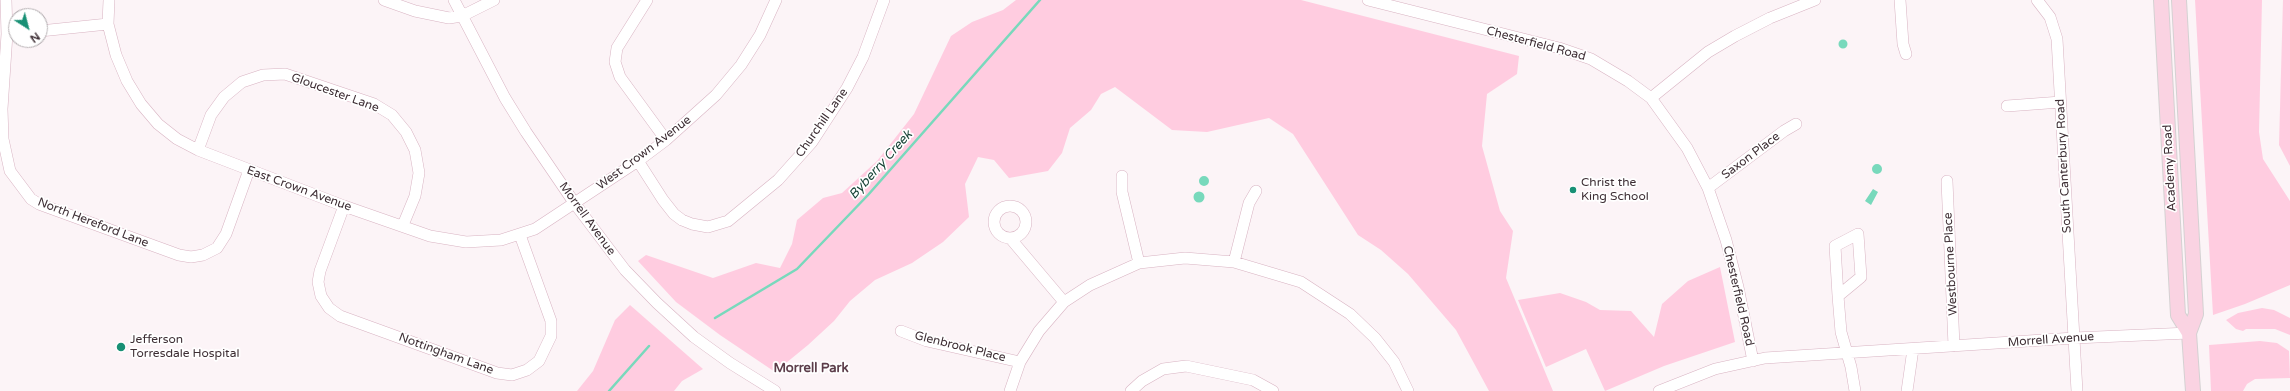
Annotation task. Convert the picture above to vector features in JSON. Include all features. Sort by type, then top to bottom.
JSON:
[{"type":"main road","name":"Academy Road","points":[[2161,0],[2178,315],[2190,333]]},
{"type":"main road","name":"Academy Road","points":[[2179,0],[2196,314],[2190,333],[2193,391]]},
{"type":"street","name":"North Hereford Lane","points":[[6,0],[8,33],[2,109],[2,139],[10,171],[31,199],[39,204],[179,255],[191,257],[203,255],[217,248],[226,234],[249,170]]},
{"type":"street","name":"East Crown Avenue","points":[[109,0],[108,24],[116,55],[127,81],[140,104],[158,124],[177,139],[198,150],[344,206],[403,225],[430,236],[466,242],[501,240],[520,235],[535,229],[575,204]]},
{"type":"street","points":[[384,0],[436,16],[448,18],[462,16],[494,0]]},
{"type":"street","name":"Morrell Avenue","points":[[454,0],[505,98],[575,204],[625,270],[657,303],[709,348],[771,390]]},
{"type":"street","points":[[647,0],[617,48],[616,62],[620,76],[666,140]]},
{"type":"street","name":"West Crown Avenue","points":[[575,204],[638,162],[666,140],[716,95],[741,66],[760,35],[776,0]]},
{"type":"street","name":"Churchill Lane","points":[[638,162],[663,200],[674,214],[682,220],[692,224],[708,227],[728,221],[778,180],[812,142],[847,88],[863,57],[884,0]]},
{"type":"street","name":"Chesterfield Road","points":[[1368,0],[1559,48],[1591,59],[1628,81],[1650,98],[1687,148],[1708,188],[1726,240],[1738,287],[1752,361]]},
{"type":"street","points":[[1650,98],[1708,52],[1770,18],[1815,0]]},
{"type":"street","points":[[1900,0],[1903,44],[1906,54]]},
{"type":"street","name":"South Canterbury Road","points":[[2037,0],[2050,17],[2057,39],[2077,391]]},
{"type":"street","points":[[48,30],[108,24]]},
{"type":"street","name":"Gloucester Lane","points":[[198,150],[211,115],[224,97],[242,82],[263,75],[285,74],[374,104],[392,115],[406,132],[415,150],[419,173],[415,196],[403,225]]},
{"type":"street","points":[[2007,106],[2060,102]]},
{"type":"street","name":"Saxon Place","points":[[1708,188],[1784,131],[1796,124]]},
{"type":"street","points":[[1122,176],[1122,192],[1139,263]]},
{"type":"street","name":"Westbourne Place","points":[[1947,181],[1954,346]]},
{"type":"street","points":[[1234,262],[1249,203],[1256,191]]},
{"type":"street","name":"Nottingham Lane","points":[[344,206],[320,272],[318,282],[321,296],[329,308],[340,316],[496,373],[512,375],[527,370],[539,361],[551,336],[551,321],[520,235]]},
{"type":"street","points":[[1838,296],[1861,277],[1858,234],[1835,246],[1838,296],[1841,332],[1846,352],[1852,367],[1855,391]]},
{"type":"street","points":[[1010,238],[1064,302]]},
{"type":"street","points":[[1010,391],[1020,362],[1039,331],[1064,302],[1090,285],[1139,263],[1185,258],[1234,262],[1301,282],[1350,314],[1375,338],[1394,362],[1408,391]]},
{"type":"street","name":"Glenbrook Place","points":[[901,331],[927,341],[1020,362]]},
{"type":"street","name":"Morrell Avenue","points":[[1659,391],[1681,386],[1715,369],[1752,361],[1846,352],[2074,338],[2190,333]]},
{"type":"street","points":[[1907,391],[1913,348]]},
{"type":"street","points":[[1131,391],[1142,381],[1163,369],[1186,366],[1253,380],[1273,391]]},
{"type":"shaded area","points":[[1016,0],[1301,0],[1519,56],[1517,74],[1487,94],[1482,146],[1500,211],[1513,231],[1506,278],[1553,391],[1489,391],[1456,330],[1408,274],[1381,250],[1358,235],[1293,134],[1269,118],[1207,132],[1172,130],[1115,87],[1101,94],[1091,110],[1070,128],[1062,153],[1048,171],[1009,178],[994,160],[978,157],[965,184],[969,217],[943,242],[912,263],[875,280],[850,301],[834,321],[808,345],[775,372],[720,335],[676,302],[638,261],[646,255],[713,278],[756,263],[780,268],[792,244],[797,220],[823,198],[842,193],[877,161],[914,114],[951,36],[972,22],[1003,10]]},
{"type":"shaded area","points":[[2195,0],[2262,0],[2259,132],[2263,159],[2290,201],[2290,285],[2245,304],[2213,315]]},
{"type":"shaded area","points":[[2283,0],[2290,0],[2290,166],[2279,145]]},
{"type":"shaded area","points":[[1841,40],[1845,40],[1847,44],[1845,48],[1841,48],[1839,46],[1839,42]]},
{"type":"shaded area","points":[[1875,164],[1879,164],[1882,169],[1879,174],[1875,174],[1872,171],[1872,167]]},
{"type":"shaded area","points":[[1204,176],[1209,181],[1204,186],[1199,181]]},
{"type":"shaded area","points":[[1873,189],[1878,192],[1871,205],[1865,201]]},
{"type":"shaded area","points":[[1199,191],[1203,193],[1205,197],[1203,201],[1199,203],[1195,201],[1193,197],[1195,193]]},
{"type":"shaded area","points":[[1720,267],[1735,342],[1664,366],[1605,391],[1586,349],[1546,367],[1518,300],[1560,293],[1586,302],[1600,310],[1631,311],[1654,337],[1662,304],[1688,281]]},
{"type":"shaded area","points":[[630,305],[703,369],[682,381],[674,391],[577,391],[593,371],[615,320]]},
{"type":"shaded area","points":[[2262,308],[2274,310],[2290,318],[2290,335],[2275,329],[2246,329],[2243,331],[2236,329],[2226,320],[2238,313]]},
{"type":"shaded area","points":[[2260,341],[2277,343],[2289,351],[2290,378],[2255,379],[2247,384],[2243,391],[2211,391],[2209,345]]},
{"type":"waterway","name":"Byberry Creek","points":[[715,318],[797,269],[868,195],[1040,0]]},
{"type":"waterway","name":"Byberry Creek","points":[[609,391],[649,346]]},
{"type":"place","name":"Christ the King School","points":[[1573,190]]},
{"type":"place","name":"Jefferson Torresdale Hospital","points":[[121,347]]},
{"type":"district","name":"Morrell Park","points":[[811,369]]}]
